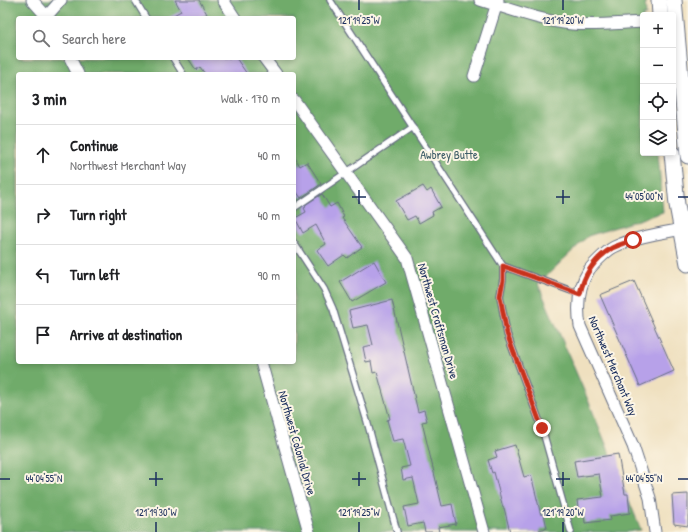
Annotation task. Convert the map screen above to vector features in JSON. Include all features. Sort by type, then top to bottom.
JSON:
[{"type":"main road","points":[[659,0],[660,12]]},
{"type":"main road","points":[[674,0],[674,12]]},
{"type":"main road","points":[[676,39],[688,156]]},
{"type":"main road","points":[[672,156],[677,205],[685,228],[688,264]]},
{"type":"street","points":[[32,0],[47,16]]},
{"type":"street","points":[[49,16],[61,0]]},
{"type":"street","points":[[223,0],[235,16]]},
{"type":"street","points":[[480,0],[497,2],[542,19],[572,24],[640,22]]},
{"type":"street","points":[[474,76],[497,2]]},
{"type":"street","points":[[71,60],[77,72]]},
{"type":"street","points":[[266,60],[274,72]]},
{"type":"street","name":"Northwest Craftsman Drive","points":[[296,103],[407,258],[484,532]]},
{"type":"street","name":"Northwest Merchant Way","points":[[655,532],[650,498],[633,446],[580,326],[578,312],[582,282],[589,269],[612,248],[633,240],[685,228]]},
{"type":"street","name":"Northwest Colonial Drive","points":[[262,364],[309,532]]},
{"type":"lane","points":[[135,0],[145,16]]},
{"type":"lane","points":[[330,0],[503,266],[503,280],[500,296],[507,334],[542,428],[570,532]]},
{"type":"lane","points":[[174,60],[182,72]]},
{"type":"lane","points":[[296,207],[413,127]]},
{"type":"lane","points":[[296,247],[324,289],[333,308],[398,532]]},
{"type":"lane","points":[[503,266],[580,294]]},
{"type":"green space","name":"Awbrey Butte","points":[[0,0],[645,0],[646,12],[640,12],[640,156],[658,156],[663,212],[588,236],[538,284],[588,400],[641,530],[627,532],[0,532]]},
{"type":"building","points":[[175,0],[199,0],[207,14],[204,16],[172,16],[181,11]]},
{"type":"building","points":[[189,60],[237,60],[246,72],[204,72],[200,67],[196,70]]},
{"type":"building","points":[[296,159],[300,166],[307,162],[321,184],[301,198],[296,191]]},
{"type":"building","points":[[423,186],[427,192],[431,189],[441,207],[432,212],[433,215],[419,223],[415,216],[407,220],[396,201]]},
{"type":"building","points":[[322,194],[330,207],[337,203],[344,217],[342,218],[362,247],[347,258],[344,255],[328,266],[317,250],[326,244],[316,225],[303,233],[296,220],[296,217],[306,212],[304,208],[306,207],[305,205]]},
{"type":"building","points":[[374,261],[386,282],[352,302],[340,282]]},
{"type":"building","points":[[634,281],[674,371],[640,386],[600,295]]},
{"type":"building","points":[[392,300],[418,412],[424,410],[427,421],[422,422],[442,506],[452,504],[456,524],[438,527],[439,532],[425,532],[423,523],[408,526],[404,507],[419,504],[413,478],[403,480],[401,468],[410,466],[403,439],[393,441],[387,420],[390,419],[377,372],[373,373],[371,361],[366,362],[363,347],[373,345],[368,325],[353,328],[349,311]]},
{"type":"building","points":[[515,445],[524,477],[531,475],[541,515],[544,514],[547,528],[539,530],[539,532],[510,532],[494,472],[492,473],[488,460],[497,457],[495,451]]},
{"type":"building","points":[[618,454],[625,494],[628,494],[630,513],[610,516],[611,520],[585,523],[584,515],[579,516],[577,500],[603,497],[599,474],[577,477],[574,461]]},
{"type":"building","points":[[688,494],[688,526],[674,524],[672,495]]},
{"type":"route","points":[[542,428],[507,334],[500,296],[503,280],[503,266],[580,294],[582,282],[589,269],[612,248],[633,240]]}]
